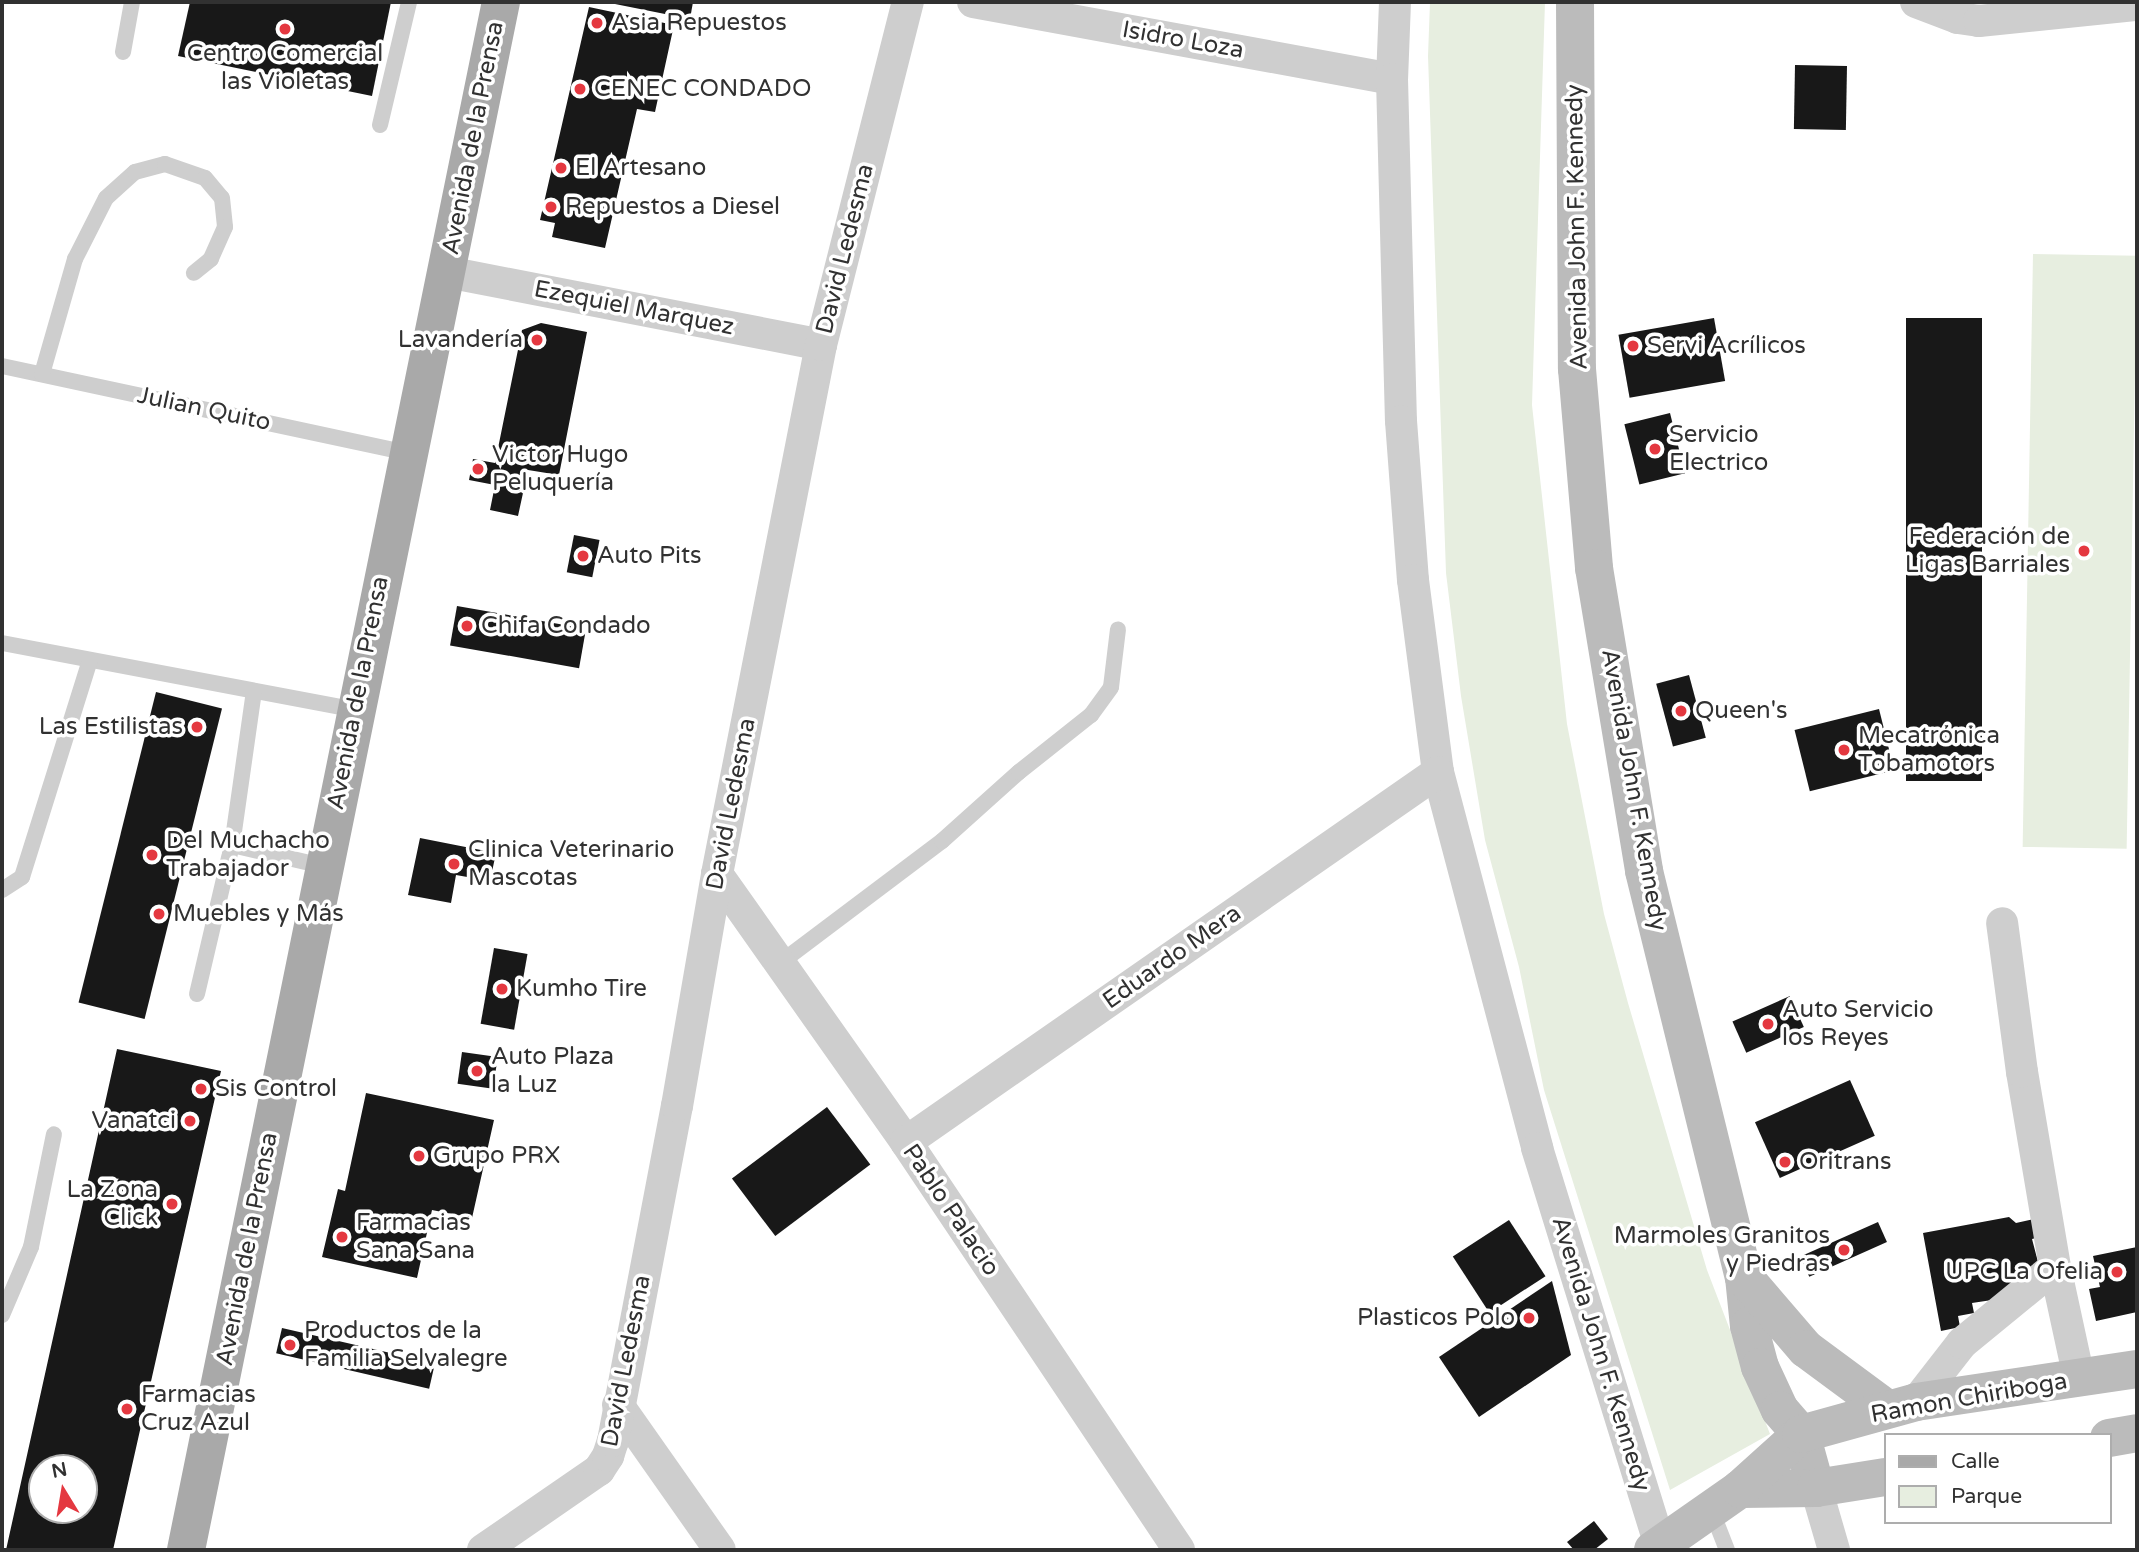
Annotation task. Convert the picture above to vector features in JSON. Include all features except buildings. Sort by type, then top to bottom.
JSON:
[{"type":"main road","name":"Avenida de la Prensa","points":[[186,1550],[407,453],[501,2]]},
{"type":"main road","name":"Avenida John F. Kennedy","points":[[1575,2],[1577,369],[1594,568],[1644,871],[1744,1277],[1749,1326],[1760,1367],[1780,1410],[1801,1434],[1816,1488]]},
{"type":"main road","points":[[1744,1277],[1806,1349],[1902,1406]]},
{"type":"main road","name":"Ramon Chiriboga","points":[[1657,1548],[1726,1499],[1801,1434],[1902,1406],[2137,1369]]},
{"type":"main road","points":[[2111,1438],[2137,1433]]},
{"type":"main road","points":[[1726,1499],[1884,1477]]},
{"type":"street","name":"David Ledesma","points":[[483,1550],[598,1469],[608,1456],[613,1441],[677,1106],[717,874],[821,345],[908,2]]},
{"type":"street","name":"Isidro Loza","points":[[973,2],[1392,79]]},
{"type":"street","name":"Avenida John F. Kennedy","points":[[1395,2],[1392,79],[1401,421],[1413,580],[1438,772],[1537,1148],[1657,1548]]},
{"type":"street","points":[[1916,2],[1958,18],[1979,21],[2134,10]]},
{"type":"street","name":"Ezequiel Marquez","points":[[446,272],[821,345]]},
{"type":"street","name":"Eduardo Mera","points":[[906,1142],[1438,772]]},
{"type":"street","name":"Pablo Palacio","points":[[717,874],[906,1142],[1179,1550]]},
{"type":"street","points":[[2003,923],[2022,1073],[2055,1267],[2079,1378]]},
{"type":"street","points":[[1902,1406],[1962,1343],[2055,1267]]},
{"type":"street","points":[[618,1405],[720,1550]]},
{"type":"street","name":"Avenida John F. Kennedy","points":[[1816,1488],[1834,1550]]},
{"type":"lane","points":[[123,52],[132,2]]},
{"type":"lane","points":[[380,125],[409,2]]},
{"type":"lane","points":[[42,374],[75,259],[106,198],[135,172],[165,164],[205,178],[222,198],[225,228],[211,259],[194,273]]},
{"type":"lane","name":"Julian Quito","points":[[2,366],[407,453]]},
{"type":"lane","points":[[780,963],[942,841],[1019,772],[1090,715],[1111,687],[1118,629]]},
{"type":"lane","points":[[2,643],[355,710]]},
{"type":"lane","points":[[2,890],[22,877],[90,660]]},
{"type":"lane","points":[[197,994],[232,845],[254,691]]},
{"type":"lane","points":[[232,845],[323,866]]},
{"type":"lane","points":[[2,1315],[31,1247],[54,1134]]},
{"type":"lane","points":[[1726,1499],[1727,1550]]},
{"type":"green space","points":[[1430,2],[1545,2],[1532,405],[1567,724],[1604,914],[1628,1003],[1707,1270],[1770,1434],[1670,1490],[1544,1090],[1519,967],[1485,840],[1461,696],[1446,573],[1428,56]]},
{"type":"green space","name":"Federación de Ligas Barriales","points":[[2033,254],[2137,256],[2127,849],[2023,847]]},
{"type":"place","name":"Asia Repuestos","points":[[597,23]]},
{"type":"place","name":"Centro Comercial las Violetas","points":[[285,29]]},
{"type":"place","name":"CENEC CONDADO","points":[[580,89]]},
{"type":"place","name":"El Artesano","points":[[561,168]]},
{"type":"place","name":"Repuestos a Diesel","points":[[551,207]]},
{"type":"place","name":"Lavandería","points":[[537,340]]},
{"type":"place","name":"Servi Acrílicos","points":[[1633,346]]},
{"type":"place","name":"Servicio Electrico","points":[[1655,449]]},
{"type":"place","name":"Victor Hugo Peluquería","points":[[478,469]]},
{"type":"place","name":"Federación de Ligas Barriales","points":[[2084,551]]},
{"type":"place","name":"Auto Pits","points":[[583,556]]},
{"type":"place","name":"Chifa Condado","points":[[467,626]]},
{"type":"place","name":"Queen's","points":[[1681,711]]},
{"type":"place","name":"Las Estilistas","points":[[197,727]]},
{"type":"place","name":"Mecatrónica Tobamotors","points":[[1844,750]]},
{"type":"place","name":"Del Muchacho Trabajador","points":[[152,855]]},
{"type":"place","name":"Clinica Veterinario Mascotas","points":[[454,864]]},
{"type":"place","name":"Muebles y Más","points":[[159,914]]},
{"type":"place","name":"Kumho Tire","points":[[502,989]]},
{"type":"place","name":"Auto Servicio los Reyes","points":[[1768,1024]]},
{"type":"place","name":"Auto Plaza la Luz","points":[[477,1071]]},
{"type":"place","name":"Sis Control","points":[[201,1089]]},
{"type":"place","name":"Vanatci","points":[[190,1121]]},
{"type":"place","name":"Grupo PRX","points":[[419,1156]]},
{"type":"place","name":"Oritrans","points":[[1785,1162]]},
{"type":"place","name":"La Zona Click","points":[[172,1204]]},
{"type":"place","name":"Farmacias Sana Sana","points":[[342,1237]]},
{"type":"place","name":"Marmoles Granitos y Piedras","points":[[1844,1250]]},
{"type":"place","name":"UPC La Ofelia","points":[[2117,1272]]},
{"type":"place","name":"Plasticos Polo","points":[[1529,1318]]},
{"type":"place","name":"Productos de la Familia Selvalegre","points":[[290,1345]]},
{"type":"place","name":"Farmacias Cruz Azul","points":[[127,1409]]}]
